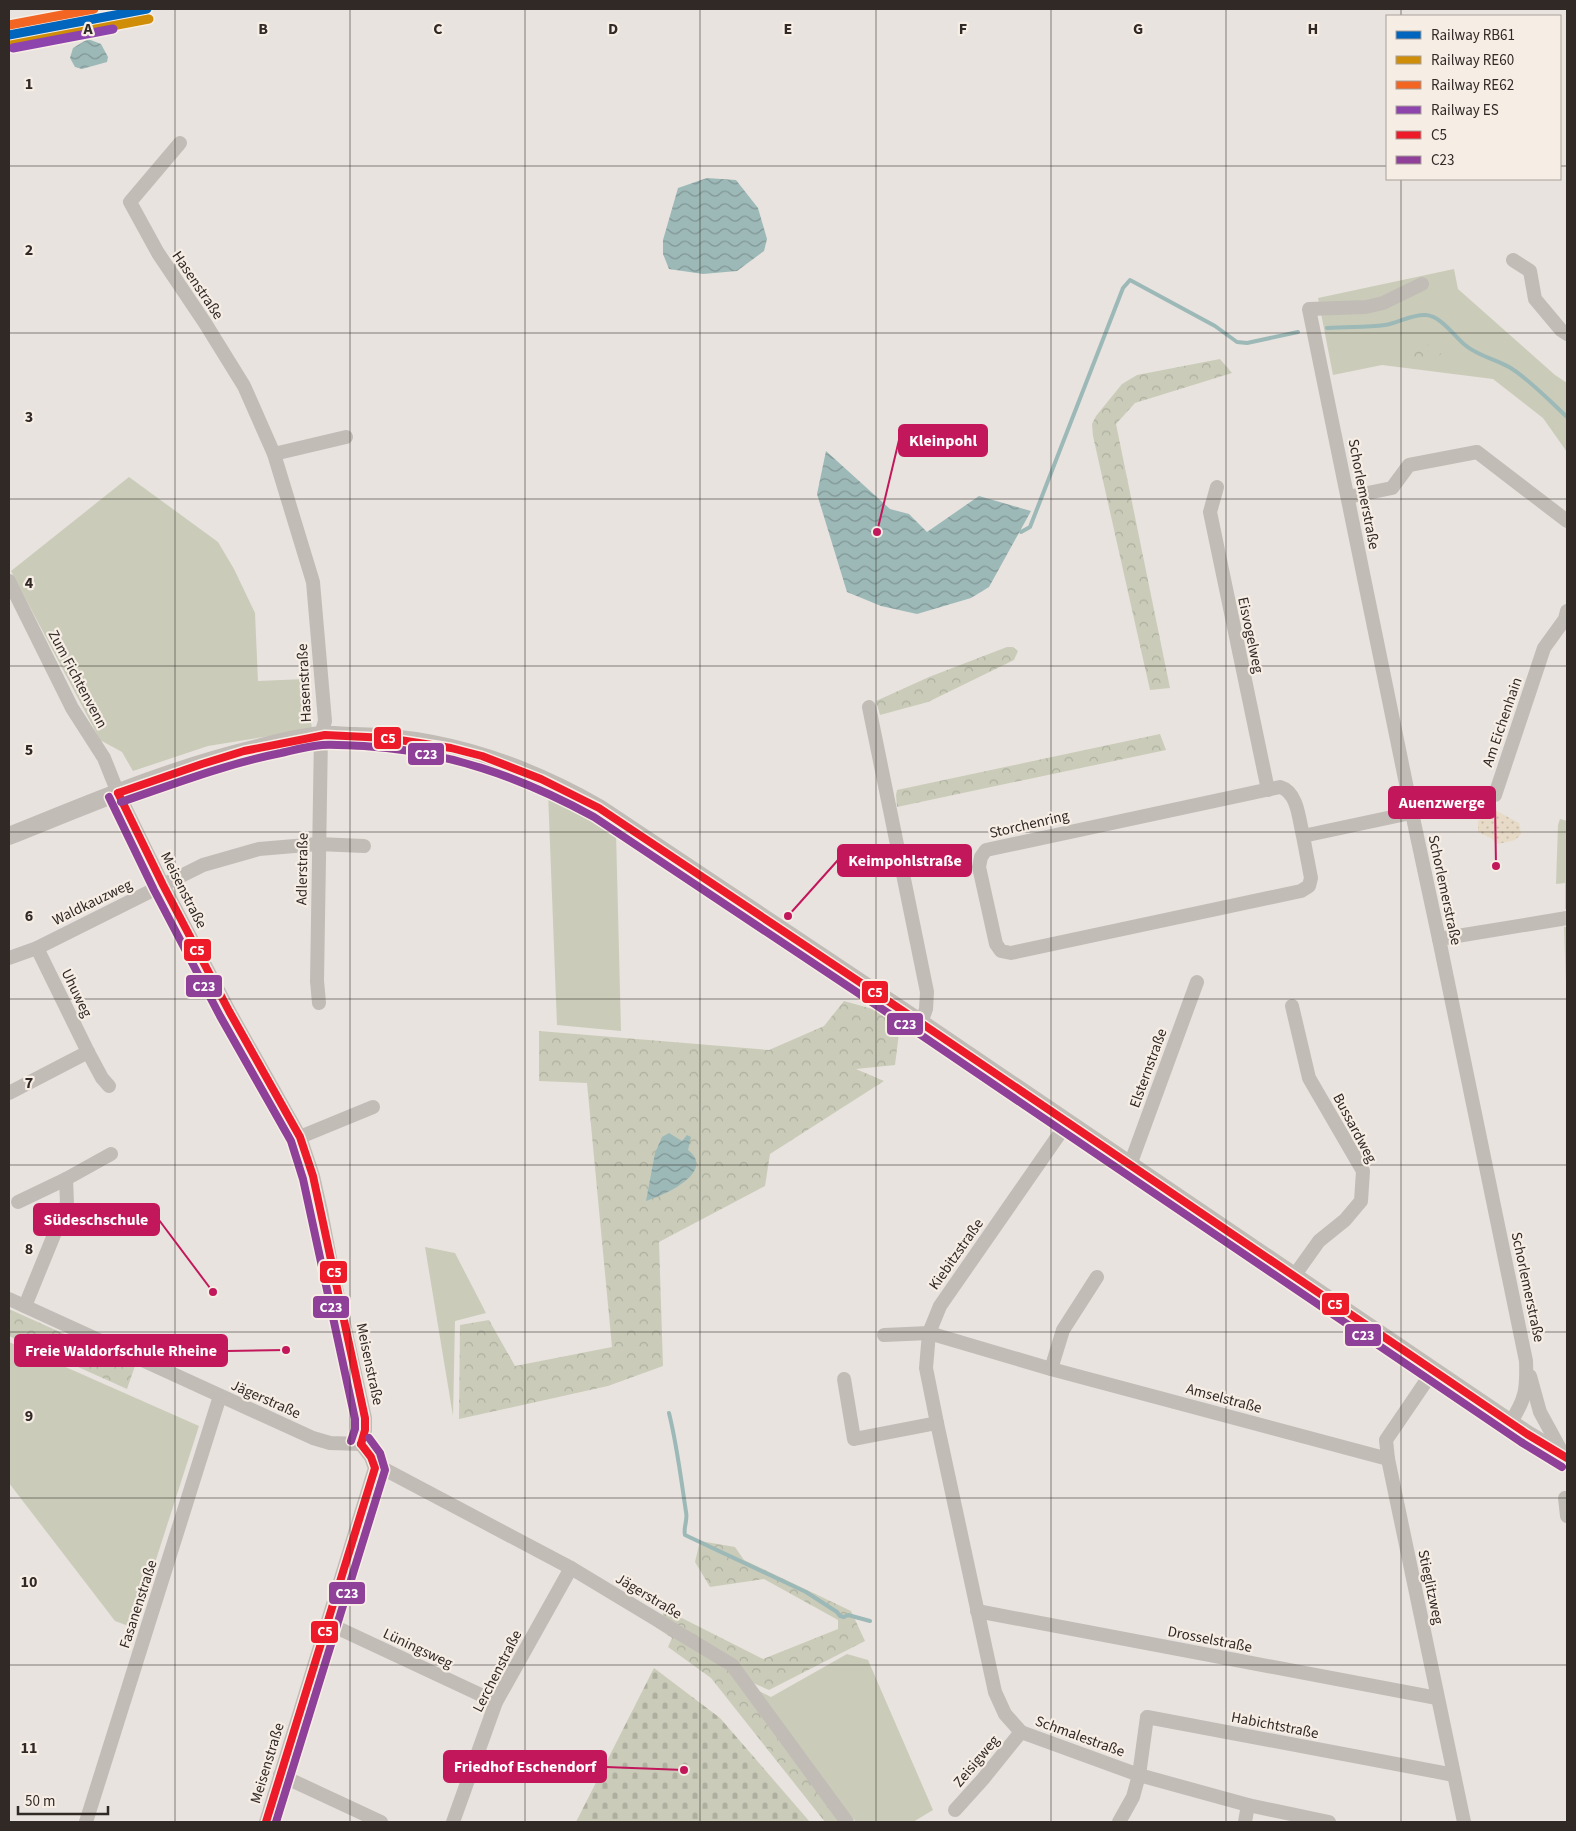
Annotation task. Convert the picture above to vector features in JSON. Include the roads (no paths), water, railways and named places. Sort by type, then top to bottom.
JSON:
[{"type":"street","name":"Hasenstraße","points":[[180,143],[130,202],[158,253],[244,386],[274,454],[313,582],[325,721],[321,735]]},
{"type":"street","points":[[1513,260],[1530,271],[1535,298],[1567,334]]},
{"type":"street","name":"Schorlemerstraße","points":[[1422,284],[1383,304],[1366,307],[1309,309],[1526,1361],[1540,1412],[1565,1457]]},
{"type":"street","points":[[274,454],[346,437]]},
{"type":"street","points":[[1348,497],[1392,488],[1409,465],[1477,452],[1567,521]]},
{"type":"street","name":"Eisvogelweg","points":[[1217,487],[1210,512],[1268,790]]},
{"type":"street","name":"Zum Fichtenvenn","points":[[9,581],[72,708],[104,758],[118,793]]},
{"type":"street","name":"Am Eichenhain","points":[[1412,813],[1495,795],[1544,648],[1565,619],[1567,611]]},
{"type":"street","points":[[869,707],[927,992],[926,1008],[921,1022]]},
{"type":"street","points":[[9,836],[118,793],[219,757],[321,735],[369,736],[414,740],[454,748],[501,762],[565,789],[599,808],[921,1022],[1432,1371],[1565,1457]]},
{"type":"street","name":"Adlerstraße","points":[[320,1004],[317,981],[321,735]]},
{"type":"street","name":"Storchenring","points":[[1280,787],[1286,789],[1293,796],[1303,836],[1311,878],[1309,886],[1301,891],[1011,953],[1001,950],[996,944],[979,867],[981,857],[986,850],[1280,787]]},
{"type":"street","name":"Meisenstraße","points":[[118,793],[163,885],[229,1011],[300,1137],[322,1211],[334,1279],[365,1418],[365,1430],[361,1444]]},
{"type":"street","points":[[1303,836],[1412,813]]},
{"type":"street","name":"Waldkauzweg","points":[[9,958],[37,948],[203,865],[260,849],[318,844],[364,846]]},
{"type":"street","points":[[1440,939],[1567,918]]},
{"type":"street","name":"Uhuweg","points":[[37,948],[88,1052],[102,1078],[109,1086]]},
{"type":"street","name":"Elsternstraße","points":[[1130,1165],[1197,982]]},
{"type":"street","name":"Bussardweg","points":[[1292,1006],[1309,1078],[1363,1171],[1361,1201],[1345,1220],[1319,1241],[1294,1276]]},
{"type":"street","points":[[9,1093],[88,1052]]},
{"type":"street","points":[[300,1137],[373,1107]]},
{"type":"street","name":"Kiebitzstraße","points":[[977,1611],[936,1423],[926,1368],[929,1334],[940,1306],[1067,1123]]},
{"type":"street","points":[[18,1202],[66,1179],[111,1154]]},
{"type":"street","points":[[24,1306],[67,1203],[66,1179]]},
{"type":"street","points":[[1051,1369],[1063,1330],[1097,1277]]},
{"type":"street","name":"Jägerstraße","points":[[9,1299],[313,1438],[330,1443],[361,1444]]},
{"type":"street","name":"Amselstraße","points":[[884,1335],[929,1334],[1051,1369],[1388,1459]]},
{"type":"street","name":"Schorlemerstraße","points":[[1510,1423],[1522,1404],[1527,1385],[1526,1361]]},
{"type":"street","name":"Stieglitzweg","points":[[1432,1371],[1386,1440],[1388,1459],[1464,1822]]},
{"type":"street","points":[[844,1379],[854,1439],[936,1423]]},
{"type":"street","name":"Fasanenstraße","points":[[86,1822],[220,1396]]},
{"type":"street","points":[[361,1444],[371,1457],[375,1468]]},
{"type":"street","name":"Meisenstraße","points":[[266,1822],[375,1468]]},
{"type":"street","name":"Jägerstraße","points":[[375,1468],[384,1469],[571,1568],[732,1665],[847,1822]]},
{"type":"street","points":[[1565,1498],[1567,1516]]},
{"type":"street","name":"Lerchenstraße","points":[[453,1822],[496,1702],[571,1568]]},
{"type":"street","name":"Drosselstraße","points":[[977,1611],[1437,1698]]},
{"type":"street","name":"Schmalestraße","points":[[977,1611],[994,1692],[1006,1714],[1021,1732],[1139,1775],[1248,1805],[1329,1822]]},
{"type":"street","name":"Lüningsweg","points":[[327,1623],[496,1702]]},
{"type":"street","name":"Habichtstraße","points":[[1139,1775],[1147,1717],[1454,1775]]},
{"type":"street","name":"Zeisigweg","points":[[955,1810],[1021,1732]]},
{"type":"street","points":[[280,1775],[381,1822]]},
{"type":"street","points":[[1119,1822],[1133,1797],[1139,1775]]},
{"type":"street","points":[[1245,1822],[1248,1805]]},
{"type":"water","points":[[88,39],[101,44],[108,57],[107,62],[82,69],[75,67],[70,58],[73,48]]},
{"type":"water","points":[[707,178],[736,180],[758,208],[767,239],[764,251],[737,271],[703,274],[669,269],[663,254],[663,240],[678,188]]},
{"type":"water","points":[[826,451],[890,509],[909,514],[927,532],[979,496],[1031,511],[989,587],[971,598],[917,614],[881,606],[847,592],[817,494]]},
{"type":"water","points":[[669,1133],[682,1141],[687,1135],[691,1137],[688,1150],[695,1158],[696,1167],[684,1182],[664,1194],[646,1201],[655,1153],[662,1137]]},
{"type":"waterway","points":[[1021,532],[1030,527],[1123,288],[1130,280],[1215,326],[1237,342],[1247,343],[1298,332]]},
{"type":"waterway","points":[[1327,328],[1378,326],[1416,316],[1432,316],[1470,349],[1504,364],[1524,377],[1567,417]]},
{"type":"waterway","points":[[669,1413],[677,1450],[686,1515],[685,1535],[806,1592],[837,1612],[840,1616],[848,1615],[870,1621]]},
{"type":"rail line","name":"RE62","points":[[9,25],[94,9]]},
{"type":"rail line","name":"RB61","points":[[9,35],[147,9]]},
{"type":"rail line","name":"RE60","points":[[11,45],[149,19]]},
{"type":"rail line","name":"ES","points":[[13,48],[113,29]]},
{"type":"place","name":"Kleinpohl","points":[[877,532]]},
{"type":"place","name":"Auenzwerge","points":[[1496,866]]},
{"type":"place","name":"Keimpohlstraße","points":[[788,916]]},
{"type":"place","name":"Südeschschule","points":[[213,1292]]},
{"type":"place","name":"Freie Waldorfschule Rheine","points":[[286,1350]]},
{"type":"place","name":"Friedhof Eschendorf","points":[[684,1770]]}]
